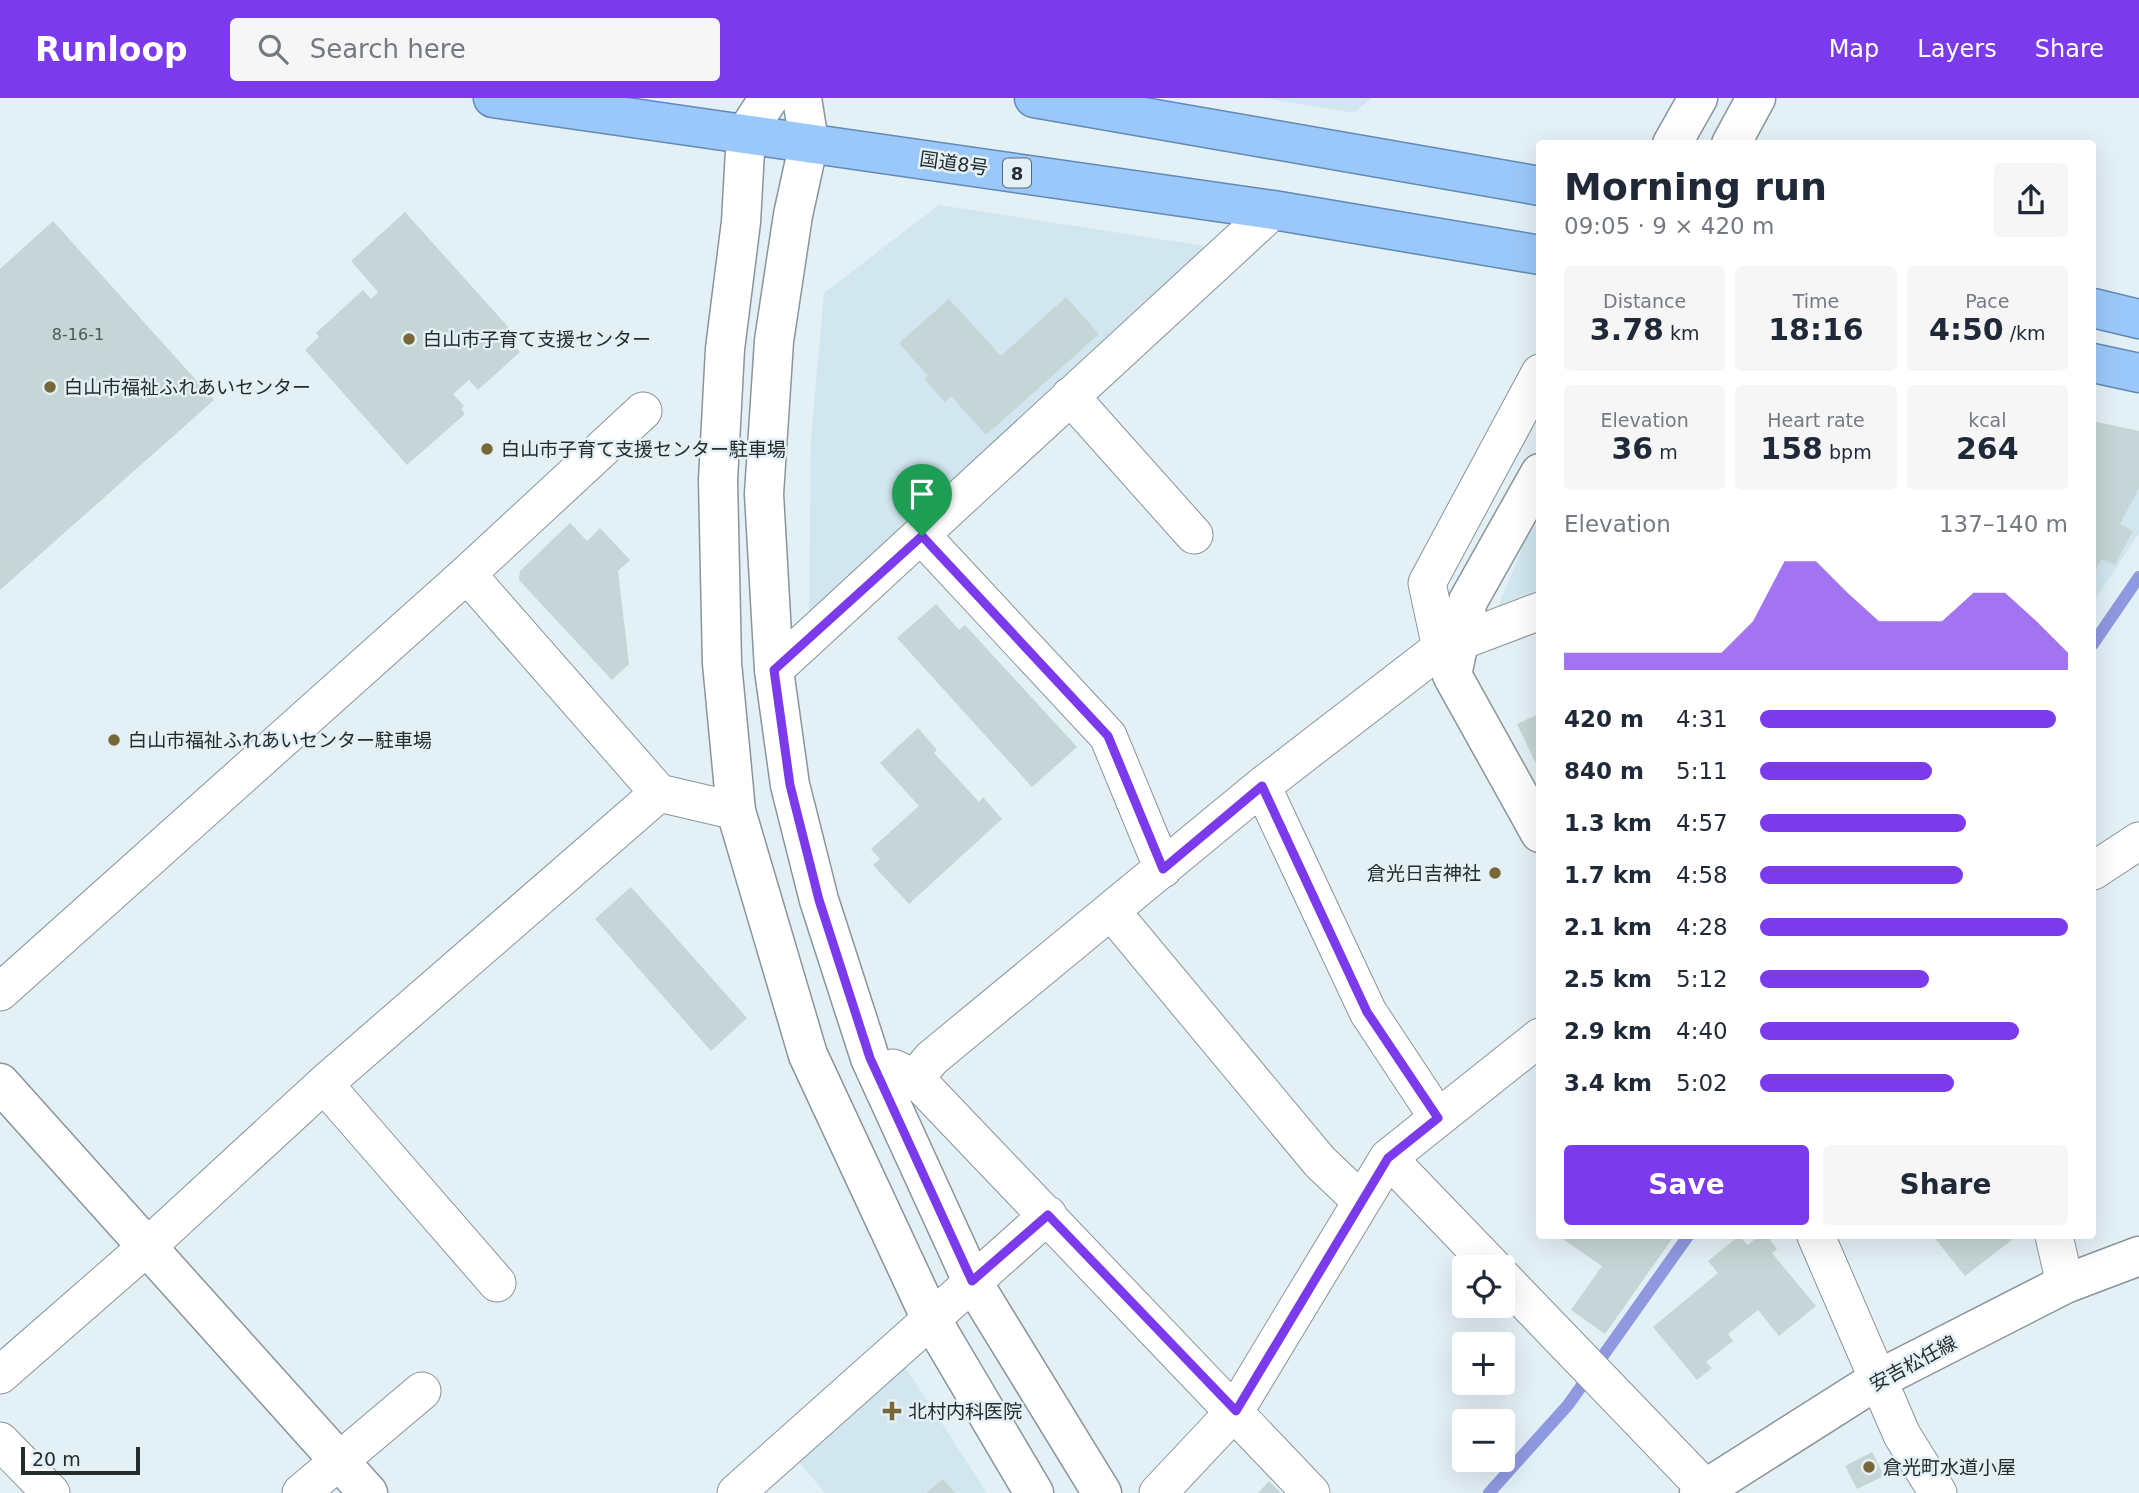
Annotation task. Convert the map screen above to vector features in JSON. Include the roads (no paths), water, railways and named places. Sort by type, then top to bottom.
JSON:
[{"type":"highway","name":"国道8号","points":[[492,98],[1273,210],[1536,254]]},
{"type":"highway","points":[[1034,98],[1536,185]]},
{"type":"highway","points":[[2096,309],[2139,319]]},
{"type":"highway","points":[[2096,364],[2139,373]]},
{"type":"street","points":[[769,98],[746,134],[741,222],[725,349],[718,480],[722,663],[736,811],[807,1055],[930,1317],[1034,1493]]},
{"type":"street","points":[[802,98],[809,142],[793,215],[774,341],[764,494],[774,670],[793,798],[819,900],[870,1058],[972,1281],[1102,1493]]},
{"type":"street","points":[[1674,140],[1698,98]]},
{"type":"street","points":[[1733,140],[1756,98]]},
{"type":"street","points":[[774,670],[1273,210]]},
{"type":"street","points":[[1536,380],[1427,583],[1450,655],[1536,825]]},
{"type":"street","points":[[1070,396],[1194,535]]},
{"type":"street","points":[[0,992],[467,574],[643,411]]},
{"type":"street","points":[[1450,655],[1468,601],[1536,480]]},
{"type":"street","points":[[922,536],[1108,736],[1163,869]]},
{"type":"street","points":[[467,574],[659,793],[736,811]]},
{"type":"street","points":[[915,1078],[932,1058],[1262,786],[1450,655],[1536,613]]},
{"type":"street","points":[[1262,786],[1367,1012],[1438,1118]]},
{"type":"street","points":[[0,1375],[149,1245],[324,1084],[659,793]]},
{"type":"street","points":[[2096,869],[2139,841]]},
{"type":"street","points":[[1112,912],[1320,1162],[1360,1200]]},
{"type":"street","points":[[1158,1493],[1236,1411],[1360,1200],[1388,1158],[1536,1040]]},
{"type":"street","points":[[870,1058],[915,1078],[1236,1411],[1311,1493]]},
{"type":"street","points":[[0,1083],[149,1245],[368,1493]]},
{"type":"street","points":[[324,1084],[497,1283]]},
{"type":"street","points":[[1388,1158],[1481,1255]]},
{"type":"street","points":[[736,1493],[930,1317],[1048,1215]]},
{"type":"street","points":[[1817,1239],[1902,1435],[1938,1493]]},
{"type":"street","points":[[2055,1239],[2065,1284]]},
{"type":"street","name":"安吉松任線","points":[[1702,1491],[1877,1380],[2065,1284],[2139,1256]]},
{"type":"street","points":[[1515,1290],[1594,1372],[1702,1491]]},
{"type":"street","points":[[301,1493],[422,1391]]},
{"type":"street","points":[[0,1441],[51,1493]]},
{"type":"waterway","points":[[2096,640],[2139,577]]},
{"type":"waterway","points":[[1489,1493],[1568,1405],[1686,1239]]},
{"type":"place","name":"白山市子育て支援センター","points":[[409,339]]},
{"type":"place","name":"白山市福祉ふれあいセンター","points":[[50,387]]},
{"type":"place","name":"白山市子育て支援センター駐車場","points":[[487,449]]},
{"type":"place","name":"白山市福祉ふれあいセンター駐車場","points":[[114,740]]},
{"type":"place","name":"倉光日吉神社","points":[[1495,873]]},
{"type":"place","name":"北村内科医院","points":[[892,1411]]},
{"type":"place","name":"倉光町水道小屋","points":[[1869,1467]]}]
